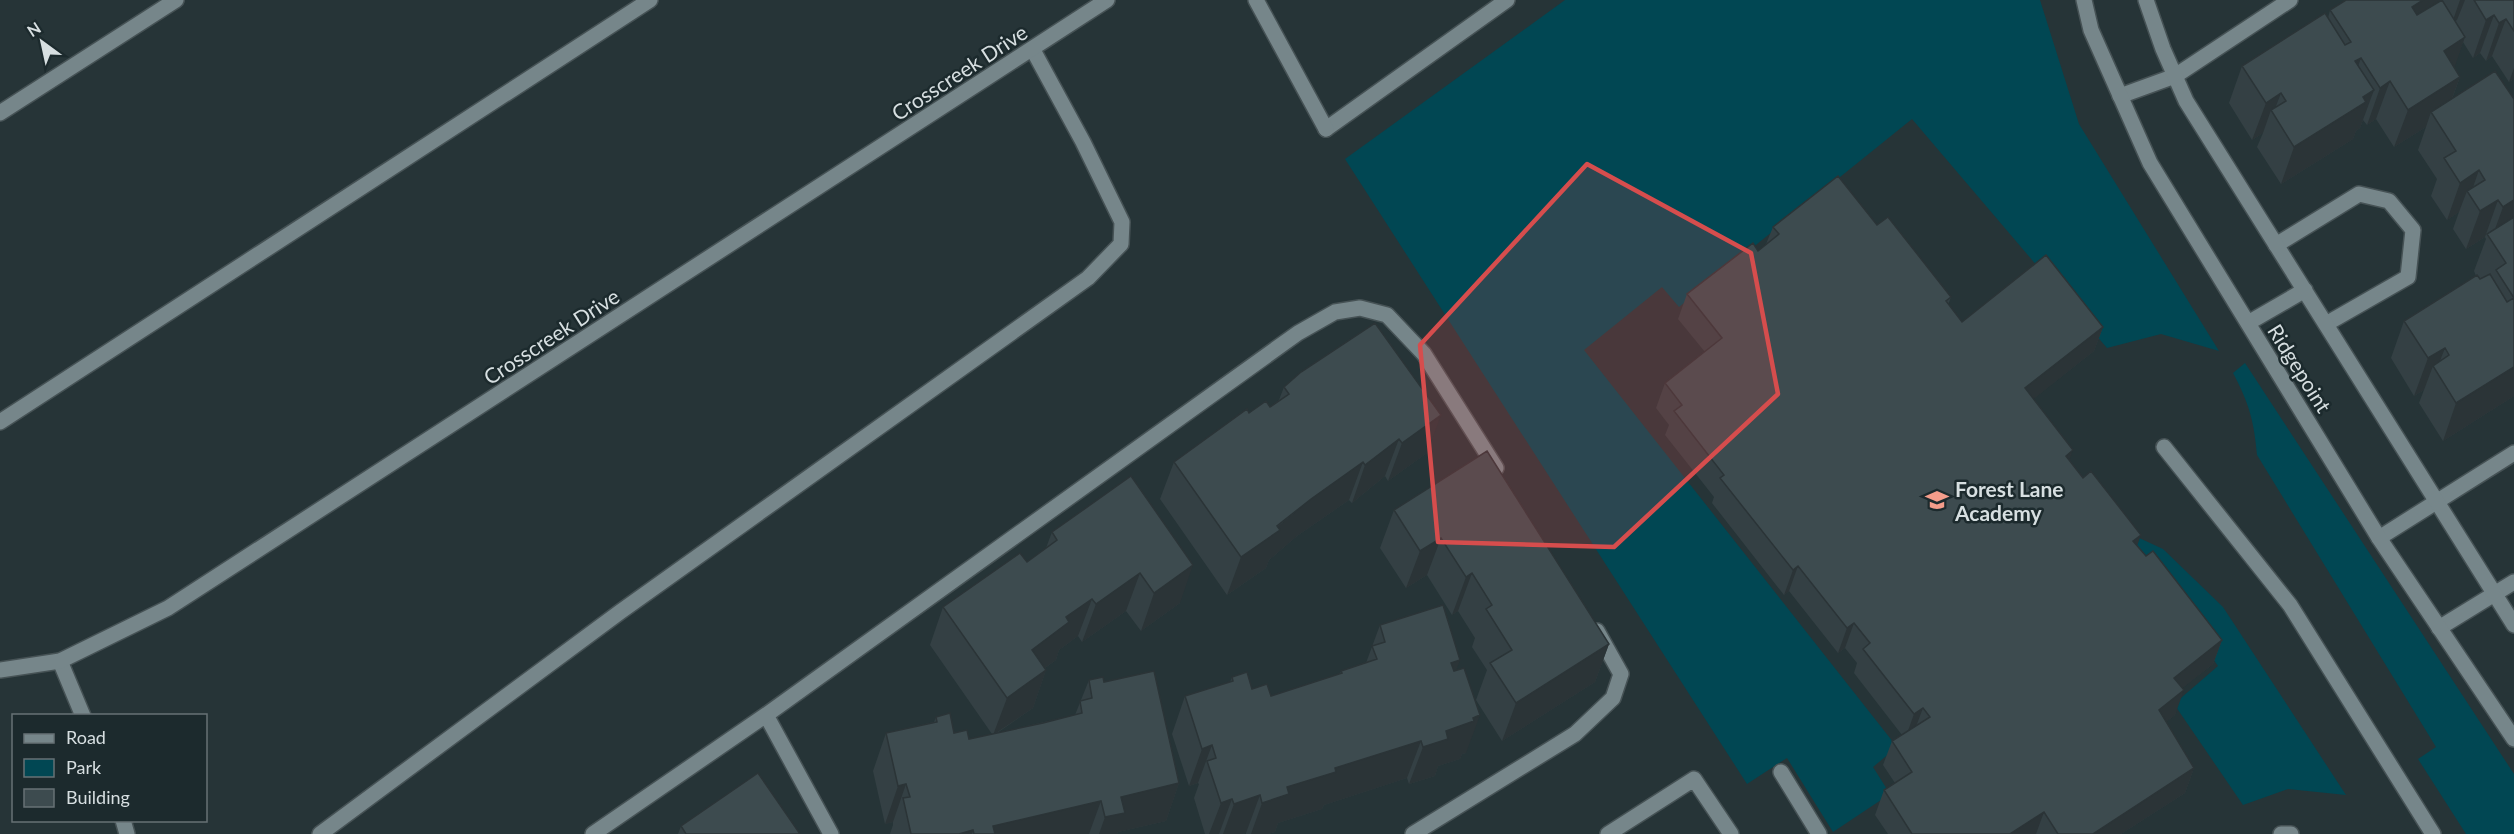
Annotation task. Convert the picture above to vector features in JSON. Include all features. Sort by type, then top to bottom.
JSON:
[{"type":"street","points":[[0,113],[176,0]]},
{"type":"street","points":[[0,422],[650,0]]},
{"type":"street","name":"Crosscreek Drive","points":[[0,670],[60,661],[168,608],[1107,0]]},
{"type":"street","points":[[1257,0],[1326,129],[1507,0]]},
{"type":"street","name":"Ridgepoint","points":[[2084,0],[2091,30],[2150,163],[2379,538],[2514,739]]},
{"type":"street","points":[[2146,0],[2186,101],[2514,625]]},
{"type":"street","points":[[2121,96],[2175,76],[2289,0]]},
{"type":"street","points":[[320,834],[620,612],[1088,278],[1121,244],[1122,222],[1083,142],[1033,50]]},
{"type":"street","points":[[2276,245],[2359,194],[2389,201],[2413,230],[2408,277],[2326,324]]},
{"type":"street","points":[[2248,324],[2305,290]]},
{"type":"street","points":[[593,834],[766,715],[1298,333],[1335,312],[1360,308],[1387,315],[1424,354],[1507,486]]},
{"type":"street","points":[[2164,447],[2290,605],[2433,834]]},
{"type":"street","points":[[2379,538],[2514,453]]},
{"type":"street","points":[[2439,628],[2514,582]]},
{"type":"street","points":[[1413,834],[1575,734],[1613,698],[1621,674],[1590,618]]},
{"type":"street","points":[[60,661],[83,714]]},
{"type":"street","points":[[766,715],[831,834]]},
{"type":"street","points":[[1781,772],[1819,834]]},
{"type":"street","points":[[1608,834],[1694,779],[1731,834]]},
{"type":"street","points":[[2281,834],[2291,834]]},
{"type":"highlighted area","points":[[1587,164],[1751,253],[1778,394],[1614,547],[1438,542],[1420,345]]},
{"type":"green space","points":[[1565,0],[2040,0],[2079,124],[2219,351],[2161,334],[2107,348],[1912,119],[1679,307],[1662,287],[1584,350],[1897,747],[1873,767],[1890,794],[1833,832],[1787,758],[1747,784],[1345,159]]},
{"type":"green space","points":[[2245,363],[2514,774],[2514,834],[2466,834],[2418,759],[2436,747],[2257,455],[2250,412],[2233,373]]},
{"type":"green space","points":[[2122,530],[2163,549],[2223,607],[2346,795],[2288,789],[2243,805],[2174,704],[2218,666]]},
{"type":"building","points":[[2346,0],[2423,0],[2412,7],[2417,15],[2442,0],[2465,37],[2444,51],[2460,77],[2408,110],[2390,81],[2380,88],[2361,58],[2355,61],[2374,90],[2363,97],[2366,102],[2294,147],[2271,110],[2286,101],[2281,93],[2266,103],[2242,66],[2325,13],[2345,45],[2351,42],[2330,10]]},
{"type":"building","points":[[2474,0],[2514,0],[2514,31],[2506,19],[2499,23],[2494,15],[2486,20]]},
{"type":"building","points":[[2495,71],[2514,99],[2514,200],[2503,207],[2498,200],[2480,211],[2467,191],[2485,180],[2479,170],[2460,183],[2444,158],[2456,151],[2431,112]]},
{"type":"building","points":[[1838,176],[1877,225],[1888,217],[1951,297],[1946,301],[1962,322],[2046,255],[2103,327],[2025,388],[2073,450],[2066,456],[2083,478],[2091,471],[2141,535],[2133,541],[2146,556],[2153,551],[2222,640],[2174,678],[2184,690],[2159,710],[2194,768],[2093,834],[2058,834],[2044,812],[2010,834],[1912,834],[1884,790],[1912,772],[1892,741],[1930,717],[1923,708],[1914,714],[1863,649],[1870,643],[1854,623],[1847,628],[1798,566],[1793,570],[1720,478],[1724,475],[1674,411],[1682,405],[1665,383],[1722,338],[1687,294],[1753,243],[1758,251],[1779,234],[1773,227]]},
{"type":"building","points":[[2514,217],[2514,298],[2496,270],[2506,263],[2487,234]]},
{"type":"building","points":[[2490,274],[2507,302],[2514,298],[2514,367],[2456,403],[2433,366],[2449,355],[2445,348],[2428,358],[2404,321],[2477,275],[2480,279]]},
{"type":"building","points":[[1375,323],[1441,415],[1402,443],[1399,439],[1365,465],[1363,462],[1311,499],[1277,526],[1280,530],[1241,557],[1174,462],[1247,409],[1249,413],[1266,401],[1270,407],[1289,394],[1284,387],[1301,372]]},
{"type":"building","points":[[1487,451],[1609,644],[1516,703],[1490,663],[1512,650],[1486,609],[1492,605],[1472,573],[1466,577],[1441,538],[1420,551],[1394,510]]},
{"type":"building","points":[[1131,476],[1193,565],[1154,593],[1140,573],[1096,604],[1092,599],[1066,617],[1069,622],[1032,650],[1046,670],[1007,698],[943,607],[1020,553],[1027,562],[1057,540],[1052,532]]},
{"type":"building","points":[[1443,605],[1460,660],[1451,663],[1454,671],[1464,668],[1480,715],[1473,718],[1474,721],[1446,731],[1448,739],[1423,747],[1421,741],[1335,768],[1336,772],[1287,787],[1289,794],[1262,803],[1260,795],[1234,804],[1232,799],[1221,803],[1207,761],[1216,758],[1212,745],[1202,749],[1185,696],[1233,681],[1232,677],[1247,672],[1252,689],[1267,684],[1271,696],[1342,673],[1341,671],[1377,659],[1372,646],[1385,642],[1380,625]]},
{"type":"building","points":[[1154,671],[1179,783],[1121,797],[1125,813],[1105,817],[1101,801],[993,826],[995,834],[974,834],[973,830],[959,834],[911,834],[903,798],[910,797],[906,784],[898,786],[886,733],[937,722],[936,717],[950,713],[954,733],[967,730],[969,739],[1043,723],[1082,713],[1080,701],[1092,698],[1089,680],[1103,677],[1104,682]]},
{"type":"building","points":[[758,773],[800,834],[686,834],[681,826]]},
{"type":"place","name":"Forest Lane Academy","points":[[1937,500]]}]
